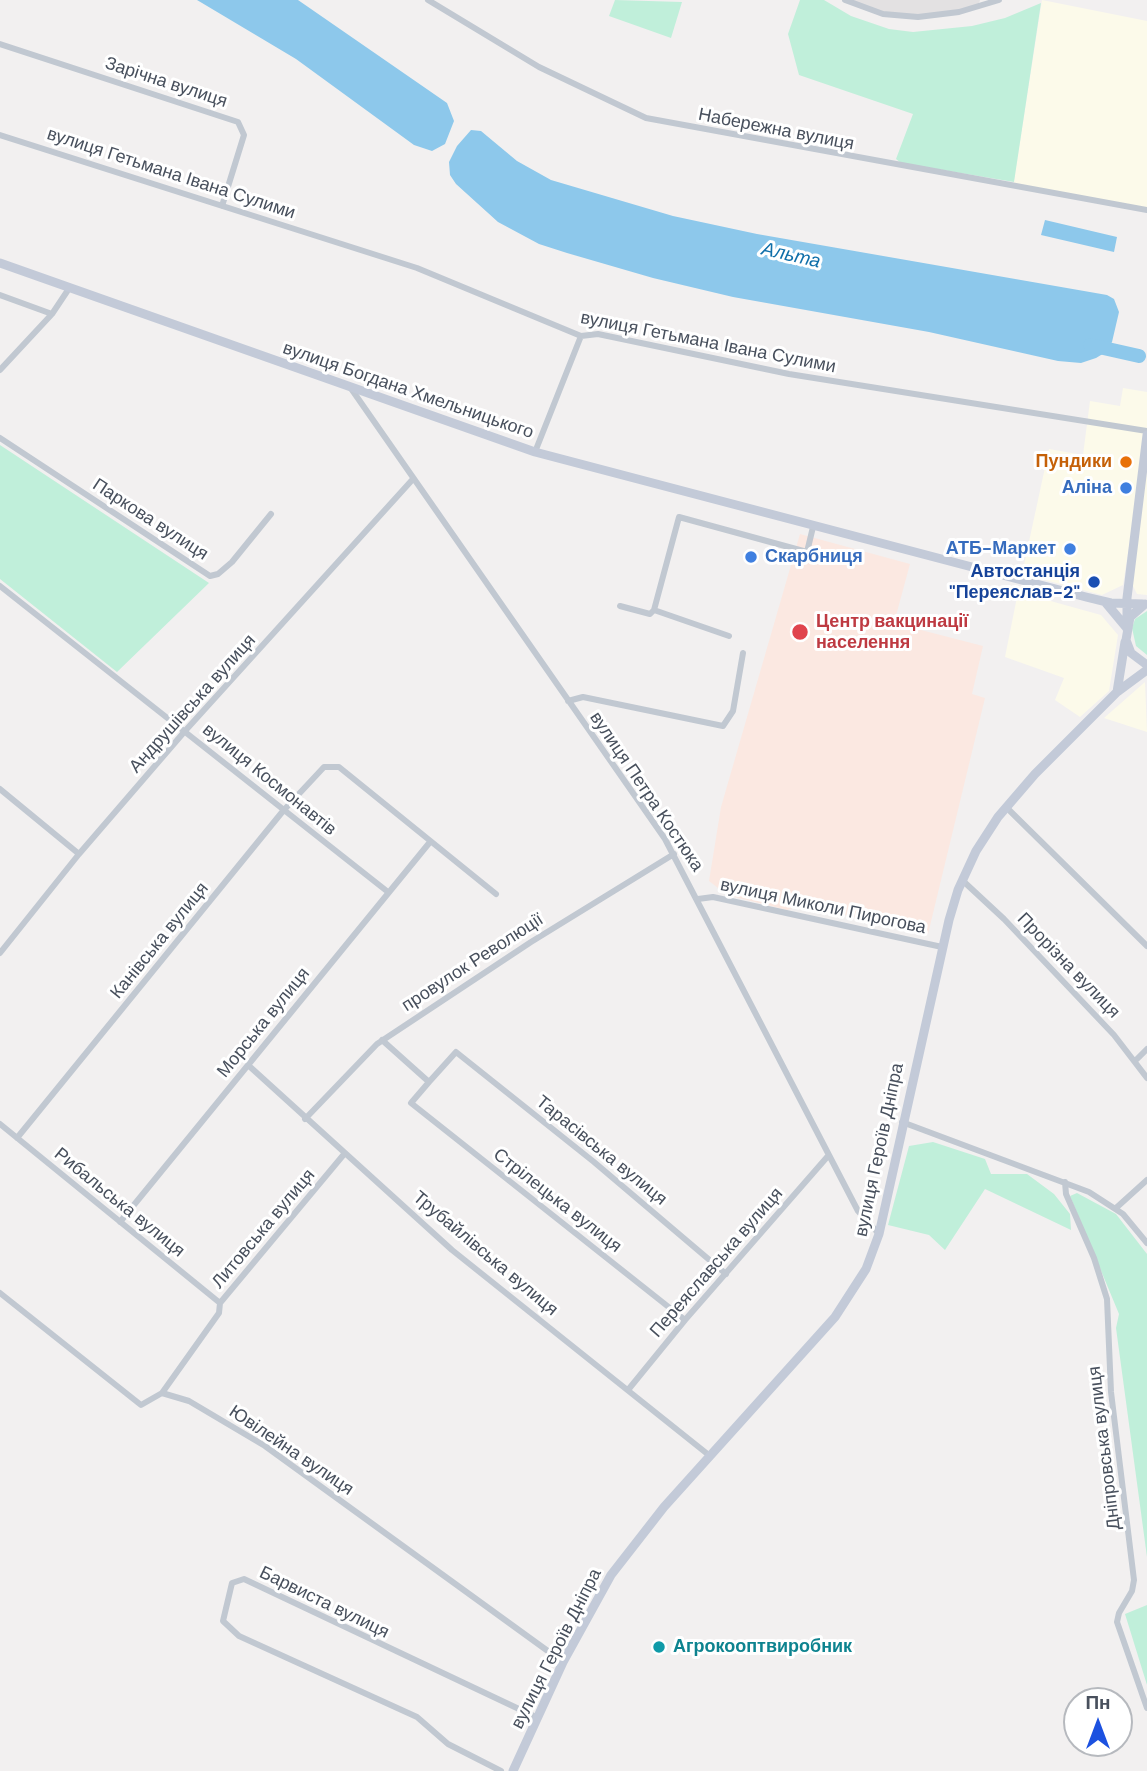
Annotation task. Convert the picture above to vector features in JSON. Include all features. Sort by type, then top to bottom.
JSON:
[{"type":"main road","name":"вулиця Богдана Хмельницького","points":[[0,263],[534,452],[1103,601],[1145,604]]},
{"type":"main road","points":[[1117,692],[1126,640],[1128,584],[1147,433]]},
{"type":"main road","points":[[1103,601],[1118,596],[1128,584]]},
{"type":"main road","points":[[1127,629],[1132,613],[1145,604],[1128,584]]},
{"type":"main road","points":[[1103,601],[1118,614],[1127,629]]},
{"type":"main road","points":[[1126,640],[1131,653],[1147,667]]},
{"type":"main road","name":"вулиця Героїв Дніпра","points":[[513,1771],[563,1662],[611,1574],[664,1507],[835,1317],[861,1279],[879,1234],[942,947],[961,880],[976,851],[1006,807],[1117,692],[1147,667]]},
{"type":"street","name":"Набережна вулиця","points":[[428,0],[530,63],[646,118],[772,144],[1147,210]]},
{"type":"street","points":[[845,0],[883,14],[918,17],[959,12],[999,0]]},
{"type":"street","name":"Зарічна вулиця","points":[[0,44],[238,122],[244,135],[222,206]]},
{"type":"street","name":"вулиця Гетьмана Івана Сулими","points":[[0,135],[417,268],[581,336],[598,334],[789,374],[1147,433]]},
{"type":"street","points":[[0,370],[52,314],[70,287]]},
{"type":"street","points":[[0,295],[52,314]]},
{"type":"street","points":[[534,452],[581,336]]},
{"type":"street","name":"вулиця Петра Костюка","points":[[350,387],[674,854],[828,1156],[858,1211],[879,1234]]},
{"type":"street","name":"Паркова вулиця","points":[[0,438],[210,576],[218,574],[232,562],[271,514]]},
{"type":"street","name":"Андрушівська вулиця","points":[[0,953],[79,854],[185,731],[413,479]]},
{"type":"street","points":[[654,610],[679,517],[807,552],[813,527]]},
{"type":"street","name":"вулиця Космонавтів","points":[[0,586],[388,892]]},
{"type":"street","points":[[620,606],[646,613],[654,610],[729,636]]},
{"type":"street","points":[[568,701],[583,697],[723,726],[733,711],[743,653]]},
{"type":"street","name":"Канівська вулиця","points":[[17,1138],[283,811],[328,766],[340,767],[430,842]]},
{"type":"street","points":[[0,789],[79,854]]},
{"type":"street","points":[[1006,807],[1147,946]]},
{"type":"street","points":[[430,842],[496,894]]},
{"type":"street","name":"Морська вулиця","points":[[120,1222],[430,842]]},
{"type":"street","name":"провулок Революції","points":[[305,1119],[352,1067],[382,1040],[617,887],[674,854]]},
{"type":"street","name":"Прорізна вулиця","points":[[961,880],[1004,919],[1136,1060],[1147,1078]]},
{"type":"street","name":"вулиця Миколи Пирогова","points":[[698,899],[713,897],[942,947]]},
{"type":"street","points":[[382,1040],[429,1082]]},
{"type":"street","points":[[1136,1060],[1147,1048]]},
{"type":"street","name":"Тарасівська вулиця","points":[[429,1082],[456,1052],[594,1162],[726,1274]]},
{"type":"street","name":"Трубайлівська вулиця","points":[[248,1065],[452,1250],[710,1456]]},
{"type":"street","name":"Стрілецька вулиця","points":[[429,1082],[411,1103],[685,1320]]},
{"type":"street","points":[[902,1122],[1065,1182],[1116,1208],[1147,1242]]},
{"type":"street","name":"Рибальська вулиця","points":[[0,1124],[220,1303]]},
{"type":"street","name":"Литовська вулиця","points":[[162,1393],[219,1313],[220,1303],[345,1153]]},
{"type":"street","name":"Переяславська вулиця","points":[[628,1390],[685,1320],[828,1156]]},
{"type":"street","points":[[1116,1208],[1147,1180]]},
{"type":"street","name":"Дніпровська вулиця","points":[[1065,1182],[1066,1194],[1088,1242],[1107,1299],[1112,1402],[1134,1580],[1130,1596],[1119,1613],[1117,1622],[1147,1708]]},
{"type":"street","name":"Ювілейна вулиця","points":[[0,1293],[141,1405],[162,1393],[189,1401],[265,1446],[563,1662]]},
{"type":"street","name":"Барвиста вулиця","points":[[501,1771],[448,1744],[417,1717],[239,1636],[223,1621],[232,1583],[244,1579],[538,1718]]},
{"type":"shaded area","points":[[846,0],[980,0],[978,7],[925,17],[883,14]]},
{"type":"shaded area","points":[[1042,0],[1147,21],[1147,210],[1013,187]]},
{"type":"shaded area","points":[[1123,388],[1147,392],[1147,595],[1137,594],[1132,584],[1140,475],[1123,585],[1102,595],[1022,574],[1049,449],[1083,455],[1090,401],[1120,406]]},
{"type":"shaded area","points":[[800,534],[910,564],[894,623],[983,646],[972,694],[985,698],[928,934],[800,905],[787,910],[727,895],[709,881],[721,807]]},
{"type":"shaded area","points":[[1018,592],[1101,615],[1118,635],[1109,691],[1080,717],[1055,700],[1064,678],[1005,657]]},
{"type":"shaded area","points":[[1145,682],[1147,732],[1104,718]]},
{"type":"green space","points":[[615,0],[682,2],[671,38],[609,16]]},
{"type":"green space","points":[[800,0],[824,0],[851,16],[889,29],[913,32],[972,26],[1005,18],[1041,3],[1014,182],[901,163],[896,159],[913,114],[799,75],[788,34]]},
{"type":"green space","points":[[0,445],[209,583],[117,672],[0,579]]},
{"type":"green space","points":[[1147,611],[1147,655],[1136,646],[1132,628],[1135,619]]},
{"type":"green space","points":[[933,1142],[985,1159],[991,1174],[1027,1174],[1054,1194],[1070,1214],[1071,1230],[985,1189],[945,1250],[929,1235],[888,1225],[909,1146]]},
{"type":"green space","points":[[1077,1193],[1116,1214],[1147,1254],[1147,1557],[1116,1328],[1119,1314],[1070,1196]]},
{"type":"green space","points":[[1147,1605],[1147,1685],[1125,1614]]},
{"type":"water","points":[[197,0],[298,0],[447,103],[454,121],[445,144],[432,151],[414,145],[296,59]]},
{"type":"water","points":[[471,130],[481,131],[517,161],[551,180],[673,216],[757,234],[1107,295],[1114,299],[1119,312],[1112,342],[1106,352],[1096,358],[1081,363],[1058,361],[929,332],[733,297],[653,278],[539,244],[498,222],[456,184],[450,175],[449,162],[457,146]]},
{"type":"water","points":[[1045,220],[1117,237],[1114,252],[1041,235]]},
{"type":"waterway","name":"Альта","points":[[1090,345],[1139,356]]},
{"type":"place","name":"Пундики","points":[[1126,462]]},
{"type":"place","name":"Аліна","points":[[1126,488]]},
{"type":"place","name":"АТБ-Маркет","points":[[1070,549]]},
{"type":"place","name":"Скарбниця","points":[[751,557]]},
{"type":"place","name":"Автостанція \"Переяслав-2\"","points":[[1094,582]]},
{"type":"place","name":"Центр вакцинації населення","points":[[800,632]]},
{"type":"place","name":"Агрокооптвиробник","points":[[659,1647]]}]
